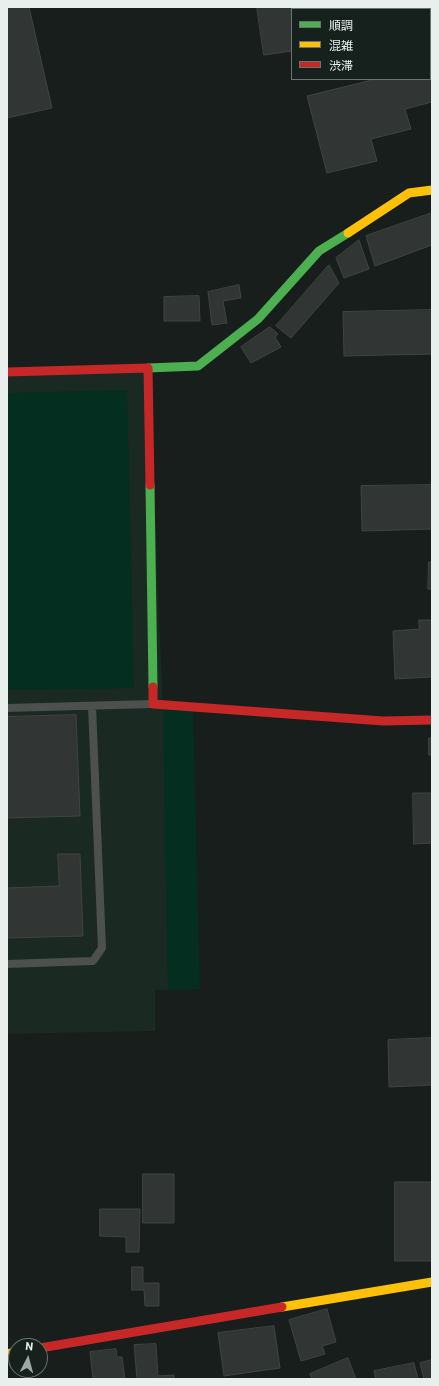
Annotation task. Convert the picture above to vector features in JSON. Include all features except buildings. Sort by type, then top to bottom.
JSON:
[{"type":"street","points":[[7,372],[198,366],[258,319],[319,251],[409,193],[432,190]]},
{"type":"street","points":[[148,368],[153,704],[383,721],[432,720]]},
{"type":"street","points":[[48,1347],[432,1282]]},
{"type":"lane","points":[[7,708],[153,704]]},
{"type":"lane","points":[[7,964],[93,961],[102,948],[92,706]]},
{"type":"shaded area","points":[[148,368],[163,704],[200,989],[155,990],[155,1031],[7,1034],[7,372]]},
{"type":"green space","points":[[127,390],[134,688],[7,690],[7,393]]},
{"type":"green space","points":[[163,704],[193,706],[200,989],[168,990]]},
{"type":"traffic: fast","points":[[148,368],[198,366],[258,319],[319,251],[348,233]]},
{"type":"traffic: fast","points":[[150,485],[153,687]]},
{"type":"traffic: slow","points":[[348,233],[409,193],[432,190]]},
{"type":"traffic: slow","points":[[282,1307],[432,1282]]},
{"type":"traffic: jam","points":[[7,372],[148,368],[150,485]]},
{"type":"traffic: jam","points":[[153,687],[153,704],[383,721],[432,720]]},
{"type":"traffic: jam","points":[[48,1347],[282,1307]]}]
